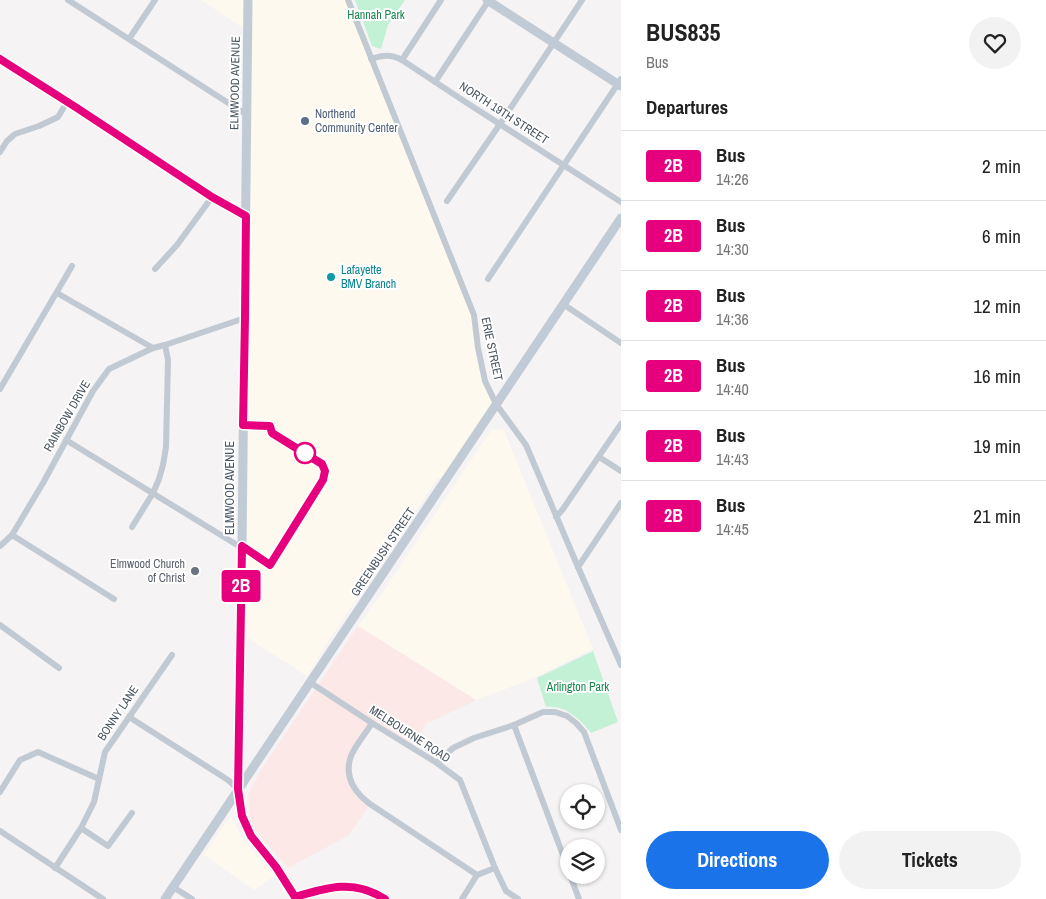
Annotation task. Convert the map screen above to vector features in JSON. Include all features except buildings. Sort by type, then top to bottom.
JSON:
[{"type":"main road","name":"ELMWOOD AVENUE","points":[[238,789],[248,0]]},
{"type":"main road","points":[[488,0],[620,83]]},
{"type":"main road","name":"GREENBUSH STREET","points":[[165,899],[621,218]]},
{"type":"street","points":[[68,0],[247,115]]},
{"type":"street","points":[[129,40],[154,0]]},
{"type":"street","name":"ERIE STREET","points":[[348,0],[474,315],[478,348],[485,380],[496,404],[526,445],[620,661]]},
{"type":"street","points":[[402,60],[441,0]]},
{"type":"street","points":[[435,82],[488,0]]},
{"type":"street","points":[[447,201],[582,0]]},
{"type":"street","name":"NORTH 19TH STREET","points":[[371,59],[387,54],[402,60],[621,202]]},
{"type":"street","points":[[0,59],[212,197],[246,216]]},
{"type":"street","points":[[488,279],[620,83]]},
{"type":"street","points":[[0,152],[7,141],[15,134],[58,117],[67,102]]},
{"type":"street","points":[[155,269],[177,245],[212,197]]},
{"type":"street","points":[[0,389],[72,266]]},
{"type":"street","points":[[57,293],[153,348]]},
{"type":"street","points":[[563,304],[621,343]]},
{"type":"street","name":"RAINBOW DRIVE","points":[[0,546],[12,535],[93,391],[109,369],[153,348],[245,318]]},
{"type":"street","points":[[132,527],[153,493],[164,465],[168,360],[164,345]]},
{"type":"street","points":[[556,517],[621,424]]},
{"type":"street","points":[[66,440],[242,548]]},
{"type":"street","points":[[599,457],[621,471]]},
{"type":"street","points":[[578,568],[621,503]]},
{"type":"street","points":[[12,535],[114,600]]},
{"type":"street","points":[[0,625],[59,668]]},
{"type":"street","name":"BONNY LANE","points":[[55,868],[81,828],[94,802],[105,752],[172,655]]},
{"type":"street","name":"MELBOURNE ROAD","points":[[311,682],[372,723],[437,763],[460,780],[506,891],[518,899]]},
{"type":"street","points":[[437,763],[454,748],[474,738],[543,712],[555,712],[566,716],[576,722],[584,732],[621,830]]},
{"type":"street","points":[[129,717],[228,780],[238,789]]},
{"type":"street","points":[[372,723],[352,755],[349,769],[355,790],[370,804],[478,875]]},
{"type":"street","points":[[514,724],[560,847]]},
{"type":"street","points":[[0,792],[20,760],[38,752],[100,778]]},
{"type":"street","name":"ELMWOOD AVENUE","points":[[238,789],[242,816],[251,836],[276,867],[295,898]]},
{"type":"street","points":[[81,828],[108,846],[132,813]]},
{"type":"street","points":[[0,831],[103,899]]},
{"type":"street","points":[[462,899],[478,875],[495,868]]},
{"type":"street","points":[[573,884],[579,899]]},
{"type":"street","points":[[295,898],[337,886],[354,887],[369,891],[385,899]]},
{"type":"street","points":[[173,887],[192,899]]},
{"type":"shaded area","points":[[201,0],[243,0],[243,28]]},
{"type":"shaded area","points":[[248,0],[348,0],[474,315],[485,381],[496,404],[446,479],[438,478],[321,652],[307,676],[240,633]]},
{"type":"shaded area","points":[[492,429],[504,430],[593,649],[529,680],[476,700],[358,626],[379,598]]},
{"type":"shaded area","points":[[358,626],[476,700],[426,724],[411,747],[373,723],[352,755],[352,783],[370,804],[349,835],[288,868],[258,834],[251,822],[248,795],[263,767]]},
{"type":"shaded area","points":[[231,815],[242,838],[275,876],[254,890],[204,855]]},
{"type":"green space","name":"Hannah Park","points":[[355,0],[405,0],[388,25],[381,49],[372,46]]},
{"type":"green space","name":"Arlington Park","points":[[593,651],[618,722],[591,733],[582,722],[565,710],[546,707],[537,678]]},
{"type":"bus line","name":"2B","points":[[0,59],[212,197],[246,216],[243,425],[270,426],[272,433],[322,464],[325,476],[270,565],[242,546],[239,804],[251,836],[276,867],[295,897],[337,886],[354,887],[369,891],[385,899]]},
{"type":"place","name":"Northend Community Center","points":[[305,121]]},
{"type":"place","name":"Lafayette BMV Branch","points":[[331,277]]},
{"type":"place","name":"Elmwood Church of Christ","points":[[195,571]]}]
